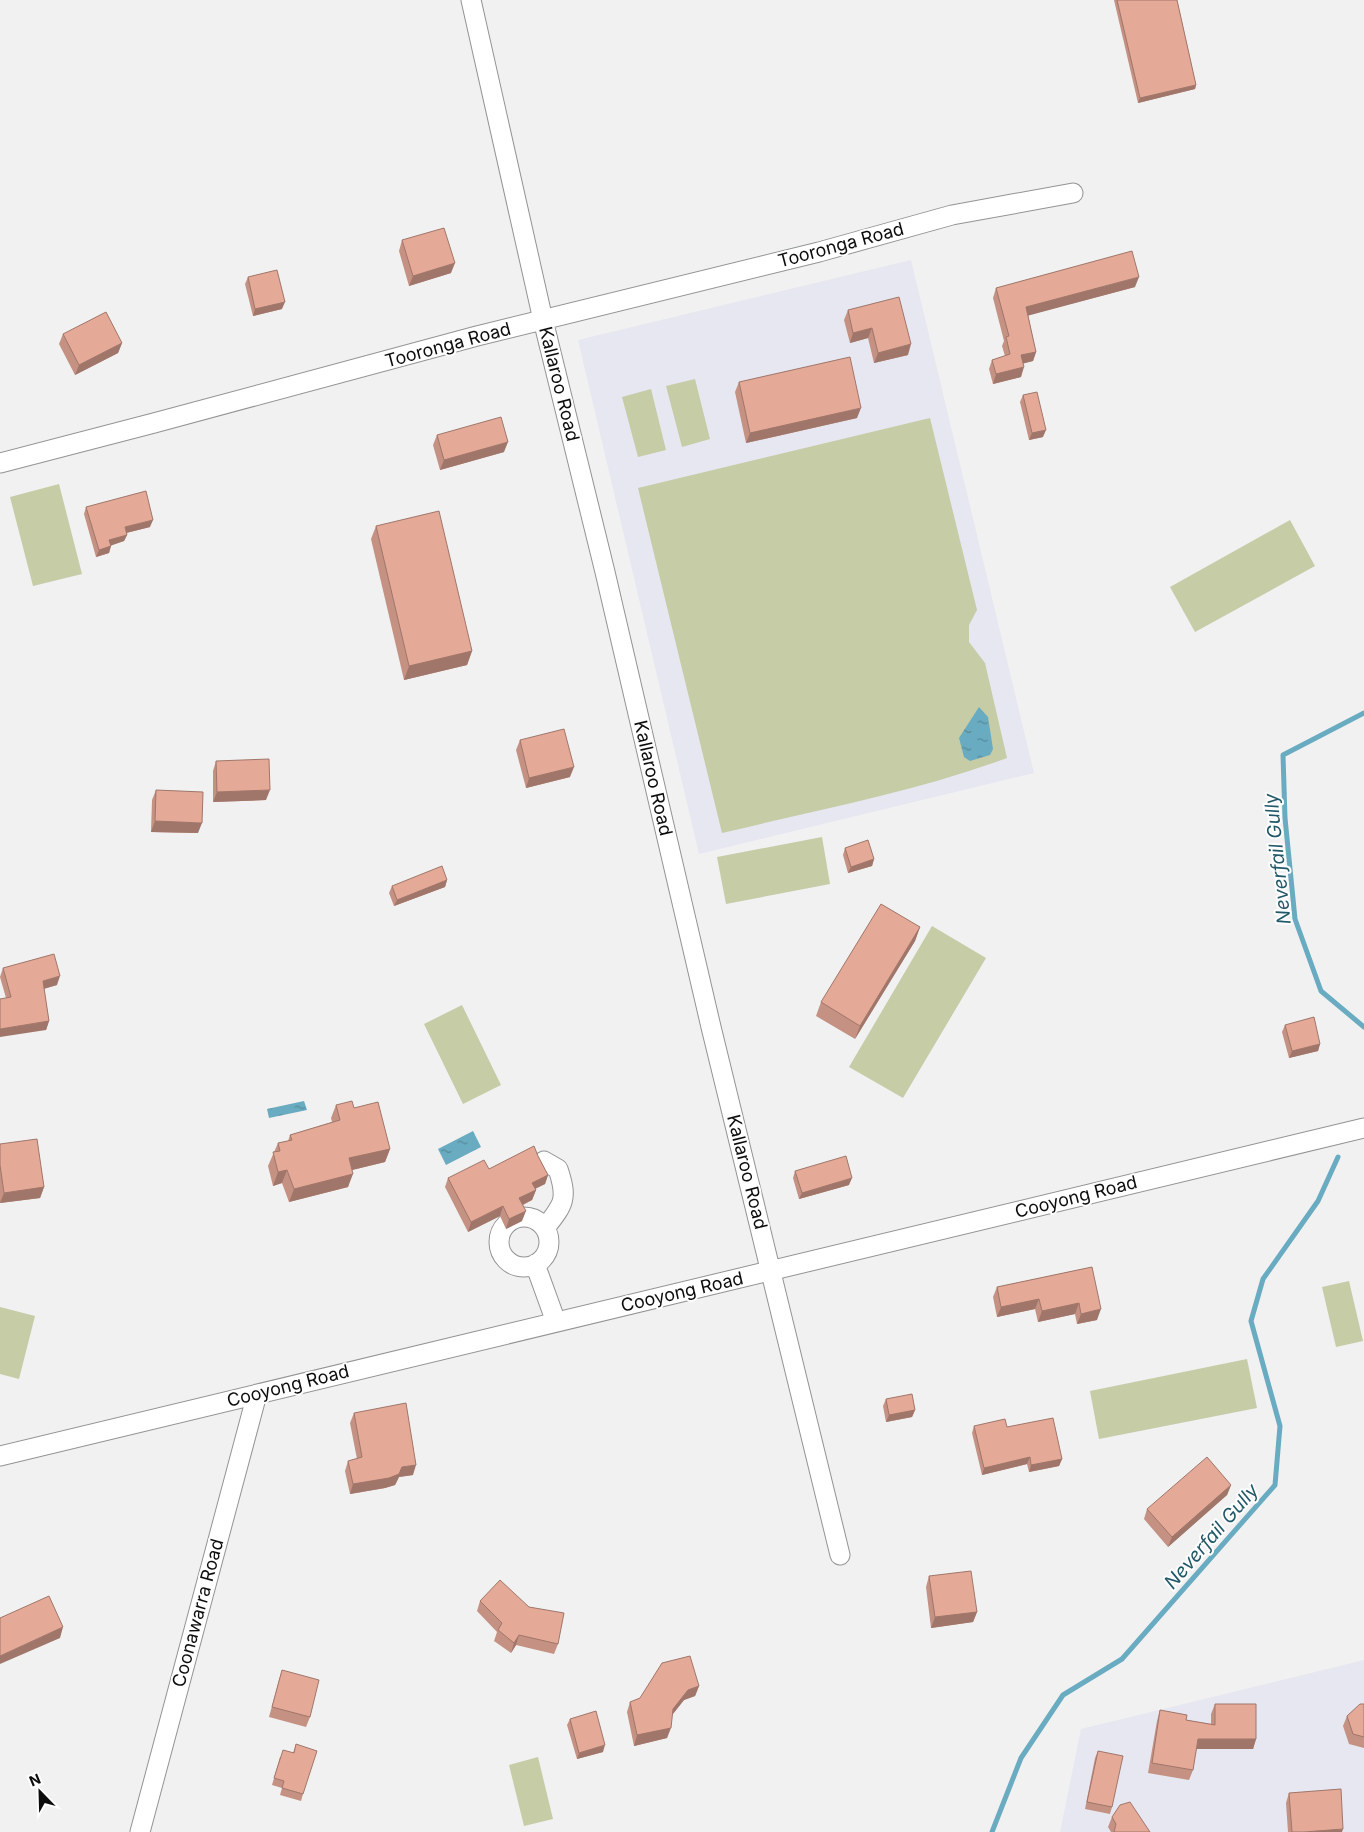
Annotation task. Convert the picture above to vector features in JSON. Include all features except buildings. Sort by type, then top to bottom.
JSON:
[{"type":"street","name":"Kallaroo Road","points":[[471,0],[543,320],[605,572],[711,1027],[840,1555]]},
{"type":"street","name":"Tooronga Road","points":[[0,463],[477,336],[819,252],[952,215],[1073,193]]},
{"type":"street","name":"Cooyong Road","points":[[0,1456],[1364,1128]]},
{"type":"street","points":[[544,1160],[558,1168],[564,1186],[563,1202],[545,1228]]},
{"type":"street","points":[[519,1217],[535,1219],[545,1228],[549,1241],[547,1251],[535,1264],[522,1266],[514,1264],[500,1250],[500,1235],[507,1223],[519,1217]]},
{"type":"street","points":[[535,1264],[556,1322]]},
{"type":"street","name":"Coonawarra Road","points":[[140,1832],[257,1394]]},
{"type":"shaded area","points":[[911,260],[1034,773],[699,854],[578,340]]},
{"type":"shaded area","points":[[1364,1660],[1364,1832],[1060,1832],[1081,1729]]},
{"type":"green space","points":[[695,379],[710,439],[682,447],[666,386]]},
{"type":"green space","points":[[651,389],[666,450],[638,457],[622,397]]},
{"type":"green space","points":[[930,418],[977,610],[969,625],[969,642],[985,663],[1007,758],[901,791],[722,833],[638,488]]},
{"type":"green space","points":[[59,484],[82,574],[33,586],[10,497]]},
{"type":"green space","points":[[1290,520],[1315,566],[1195,632],[1170,587]]},
{"type":"green space","points":[[822,837],[830,884],[726,904],[717,857]]},
{"type":"green space","points":[[932,926],[986,958],[903,1098],[849,1067]]},
{"type":"green space","points":[[462,1005],[501,1085],[463,1104],[424,1024]]},
{"type":"green space","points":[[1349,1281],[1363,1341],[1336,1347],[1322,1287]]},
{"type":"green space","points":[[0,1307],[35,1316],[19,1379],[0,1374]]},
{"type":"green space","points":[[1247,1359],[1257,1408],[1099,1439],[1090,1391]]},
{"type":"green space","points":[[538,1757],[553,1819],[524,1826],[509,1765]]},
{"type":"water","points":[[979,707],[988,717],[993,749],[990,755],[970,761],[964,757],[959,738]]},
{"type":"water","points":[[304,1101],[307,1110],[269,1118],[267,1109]]},
{"type":"water","points":[[473,1131],[481,1147],[446,1165],[438,1149]]},
{"type":"waterway","name":"Neverfail Gully","points":[[1364,713],[1283,755],[1285,818],[1295,919],[1321,991],[1364,1027]]},
{"type":"waterway","name":"Neverfail Gully","points":[[992,1832],[1021,1758],[1063,1695],[1122,1659],[1275,1485],[1280,1426],[1251,1321],[1263,1279],[1318,1201],[1338,1157]]}]
